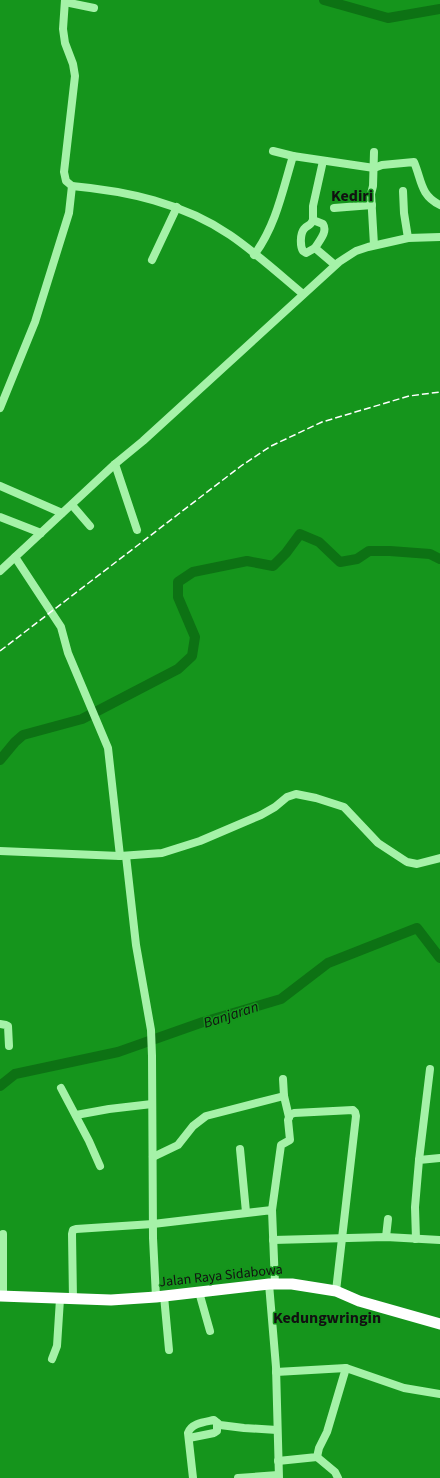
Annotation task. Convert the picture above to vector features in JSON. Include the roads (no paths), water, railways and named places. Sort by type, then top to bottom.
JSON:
[{"type":"highway","name":"Jalan Raya Sidabowa","points":[[2,1296],[111,1300],[160,1297],[272,1284],[300,1285],[336,1291],[359,1301],[440,1324]]},
{"type":"street","points":[[94,8],[65,1],[63,29],[65,43],[75,76],[64,176],[66,182],[72,186],[130,194],[164,203],[204,219],[220,228],[303,294]]},
{"type":"street","points":[[273,152],[374,168],[382,165],[414,162],[426,196],[433,202],[440,205]]},
{"type":"street","points":[[374,152],[372,205],[374,245]]},
{"type":"street","points":[[254,254],[263,244],[277,212],[293,156]]},
{"type":"street","points":[[313,220],[323,224],[324,230],[321,239],[315,248],[306,253],[302,251],[301,248],[301,237],[304,229],[311,225],[313,220],[313,206],[323,161]]},
{"type":"street","points":[[0,408],[35,322],[69,213],[72,186]]},
{"type":"street","points":[[403,191],[404,213],[408,238]]},
{"type":"street","points":[[334,208],[372,205]]},
{"type":"street","points":[[152,260],[177,207]]},
{"type":"street","points":[[0,571],[115,464],[143,441],[335,266],[356,251],[374,245],[408,238],[440,237]]},
{"type":"street","points":[[315,248],[335,266]]},
{"type":"street","points":[[115,464],[137,530]]},
{"type":"street","points":[[0,486],[62,513]]},
{"type":"street","points":[[72,505],[90,526]]},
{"type":"street","points":[[0,517],[41,533]]},
{"type":"street","points":[[15,557],[61,627],[68,653],[91,706],[109,754],[136,944],[151,1030],[154,1157],[153,1224],[160,1297],[169,1350]]},
{"type":"street","points":[[0,851],[123,856],[166,852],[200,841],[261,816],[287,797],[296,794],[316,798],[344,807],[378,843],[407,862],[417,864],[440,858]]},
{"type":"street","points":[[0,1024],[8,1026],[9,1046]]},
{"type":"street","points":[[416,1238],[415,1207],[430,1069]]},
{"type":"street","points":[[238,1478],[278,1476],[276,1372],[272,1284],[272,1210],[281,1145],[290,1140],[289,1117],[284,1096],[283,1079]]},
{"type":"street","points":[[61,1088],[76,1115],[100,1166]]},
{"type":"street","points":[[154,1157],[178,1145],[193,1126],[206,1116],[284,1096]]},
{"type":"street","points":[[76,1115],[109,1109],[152,1104]]},
{"type":"street","points":[[289,1117],[294,1113],[351,1110],[355,1112],[336,1291]]},
{"type":"street","points":[[240,1149],[246,1212]]},
{"type":"street","points":[[419,1160],[440,1158]]},
{"type":"street","points":[[73,1299],[72,1239],[74,1230],[76,1229],[153,1224],[272,1210]]},
{"type":"street","points":[[386,1237],[388,1219]]},
{"type":"street","points":[[2,1296],[3,1234]]},
{"type":"street","points":[[273,1240],[386,1237],[440,1240]]},
{"type":"street","points":[[199,1292],[210,1331]]},
{"type":"street","points":[[52,1359],[57,1346],[60,1299]]},
{"type":"street","points":[[276,1372],[346,1368],[404,1388],[440,1394]]},
{"type":"street","points":[[317,1457],[319,1448],[328,1432],[346,1368]]},
{"type":"street","points":[[193,1478],[188,1438],[189,1430],[198,1423],[214,1420],[220,1425],[277,1430]]},
{"type":"street","points":[[188,1438],[214,1433],[217,1431],[217,1423]]},
{"type":"street","points":[[278,1461],[317,1457],[335,1472],[338,1478]]},
{"type":"waterway","points":[[324,0],[388,18],[440,9]]},
{"type":"waterway","points":[[0,760],[23,735],[82,719],[178,669],[192,656],[195,637],[178,597],[178,582],[193,572],[247,561],[273,566],[286,553],[300,534],[319,542],[340,562],[357,559],[369,551],[430,554],[440,559]]},
{"type":"waterway","name":"Banjaran","points":[[0,1086],[15,1074],[118,1052],[203,1022],[281,999],[328,963],[417,928],[440,958]]},
{"type":"railway","points":[[0,651],[241,466],[271,446],[322,422],[409,396],[440,392]]},
{"type":"district","name":"Kediri","points":[[352,196]]},
{"type":"district","name":"Kedungwringin","points":[[327,1318]]}]
